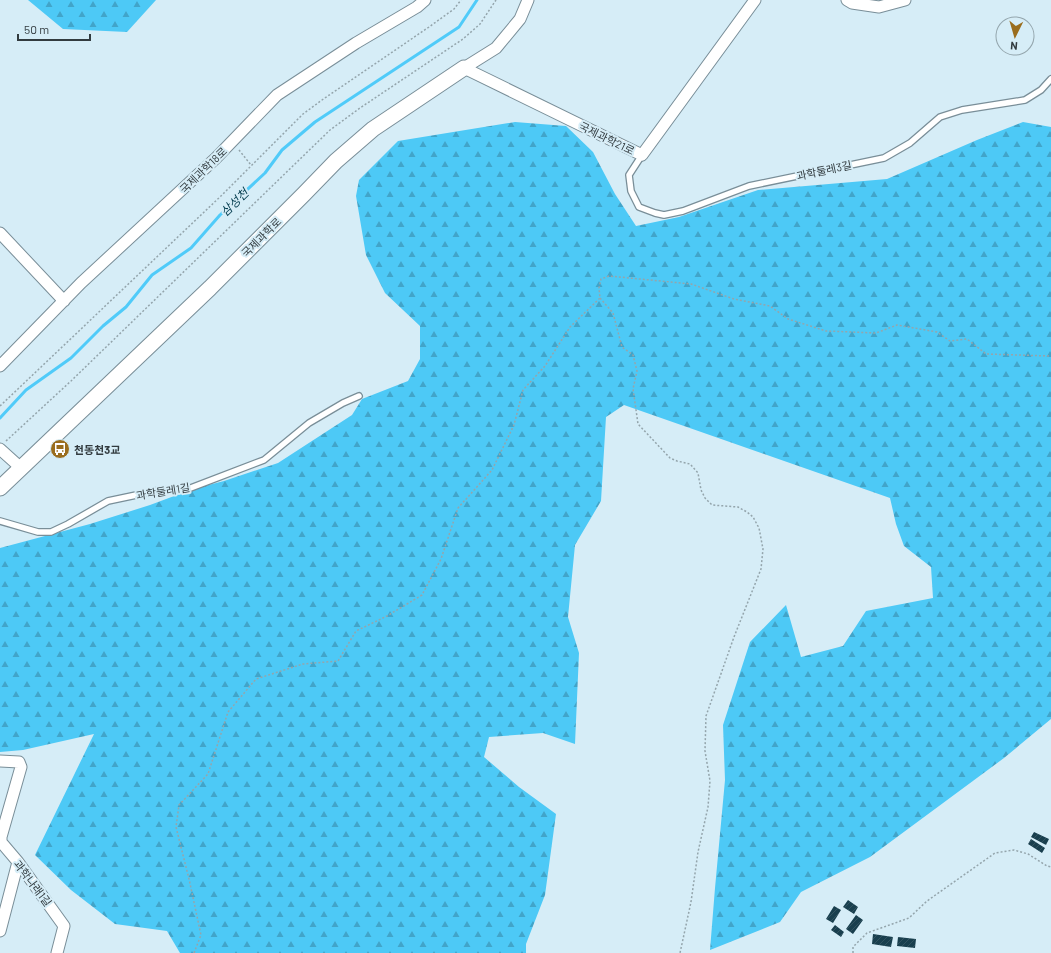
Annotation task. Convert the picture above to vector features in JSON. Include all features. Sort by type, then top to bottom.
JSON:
[{"type":"street","name":"국제과학18로","points":[[0,366],[81,283],[216,158],[277,94],[426,0]]},
{"type":"street","name":"국제과학로","points":[[0,488],[210,288],[336,161],[373,129],[496,48],[520,19],[528,0]]},
{"type":"street","name":"국제과학21로","points":[[464,68],[642,155],[755,0]]},
{"type":"street","points":[[847,0],[852,3],[879,7],[904,0]]},
{"type":"street","points":[[0,233],[64,301]]},
{"type":"street","points":[[3,447],[21,468]]},
{"type":"street","name":"과학나래1길","points":[[0,761],[19,762],[21,767],[0,837],[1,842],[18,862],[64,926],[57,953]]},
{"type":"street","points":[[0,931],[18,862]]},
{"type":"lane","name":"과학둘레3길","points":[[642,155],[629,175],[631,191],[639,207],[655,213],[664,214],[683,211],[749,186],[884,158],[910,144],[940,117],[962,110],[1025,100],[1041,90],[1051,79]]},
{"type":"lane","name":"과학둘레1길","points":[[0,521],[38,532],[51,532],[108,501],[160,490],[188,489],[264,460],[309,423],[343,403],[359,396]]},
{"type":"path","points":[[0,406],[222,195],[303,114],[454,9],[461,0]]},
{"type":"path","points":[[3,447],[330,130],[360,108],[463,40],[480,24],[496,0]]},
{"type":"path","points":[[232,142],[252,166]]},
{"type":"path","points":[[680,953],[691,902],[698,852],[708,807],[710,781],[705,751],[706,716],[734,637],[761,569],[763,549],[759,528],[753,517],[738,507],[712,505],[705,498],[701,490],[698,473],[690,464],[670,458],[638,424],[632,389],[637,371],[633,355],[622,347],[613,313],[600,298],[599,288],[601,279],[609,276],[691,284],[734,299],[770,306],[788,319],[826,331],[876,333],[897,326],[937,332],[950,341],[967,339],[986,354],[1051,356]]},
{"type":"path","points":[[194,953],[201,935],[176,827],[179,805],[208,774],[228,712],[256,679],[303,664],[338,661],[356,631],[387,616],[422,595],[441,559],[458,508],[492,470],[514,425],[523,390],[545,366],[570,327],[600,298]]},
{"type":"path","points":[[853,953],[853,947],[867,933],[909,918],[927,901],[995,853],[1014,850],[1028,854],[1051,867]]},
{"type":"green space","points":[[28,0],[156,0],[127,32],[63,29]]},
{"type":"green space","points":[[515,122],[566,126],[593,152],[615,194],[636,226],[679,217],[758,190],[887,179],[1023,122],[1051,127],[1051,719],[1004,758],[870,857],[801,892],[780,922],[710,950],[725,780],[723,725],[750,642],[786,605],[801,657],[843,646],[866,611],[933,598],[931,567],[904,546],[896,524],[890,498],[624,405],[606,417],[601,501],[575,545],[568,617],[579,653],[575,744],[543,733],[489,737],[484,757],[519,787],[556,814],[545,895],[526,944],[526,953],[180,953],[167,931],[115,924],[71,890],[35,855],[94,734],[23,750],[0,752],[0,548],[90,524],[150,505],[193,489],[224,481],[278,463],[352,415],[362,399],[408,381],[420,359],[420,326],[385,293],[366,255],[356,196],[359,180],[398,141]]},
{"type":"building","points":[[1034,832],[1049,839],[1046,845],[1031,837]]},
{"type":"building","points":[[1031,839],[1045,848],[1042,853],[1028,844]]},
{"type":"building","points":[[848,900],[858,907],[854,914],[843,907]]},
{"type":"building","points":[[834,906],[841,910],[833,923],[826,919]]},
{"type":"building","points":[[856,915],[863,920],[853,934],[846,929]]},
{"type":"building","points":[[835,925],[844,932],[841,937],[831,930]]},
{"type":"building","points":[[873,934],[893,937],[891,947],[872,944]]},
{"type":"building","points":[[898,937],[916,939],[915,948],[897,946]]},
{"type":"waterway","name":"삼성천","points":[[0,418],[26,390],[71,358],[103,326],[126,307],[152,275],[191,248],[220,215],[265,173],[282,150],[315,122],[459,27],[477,0]]},
{"type":"place","name":"천동천3교","points":[[60,449]]}]
